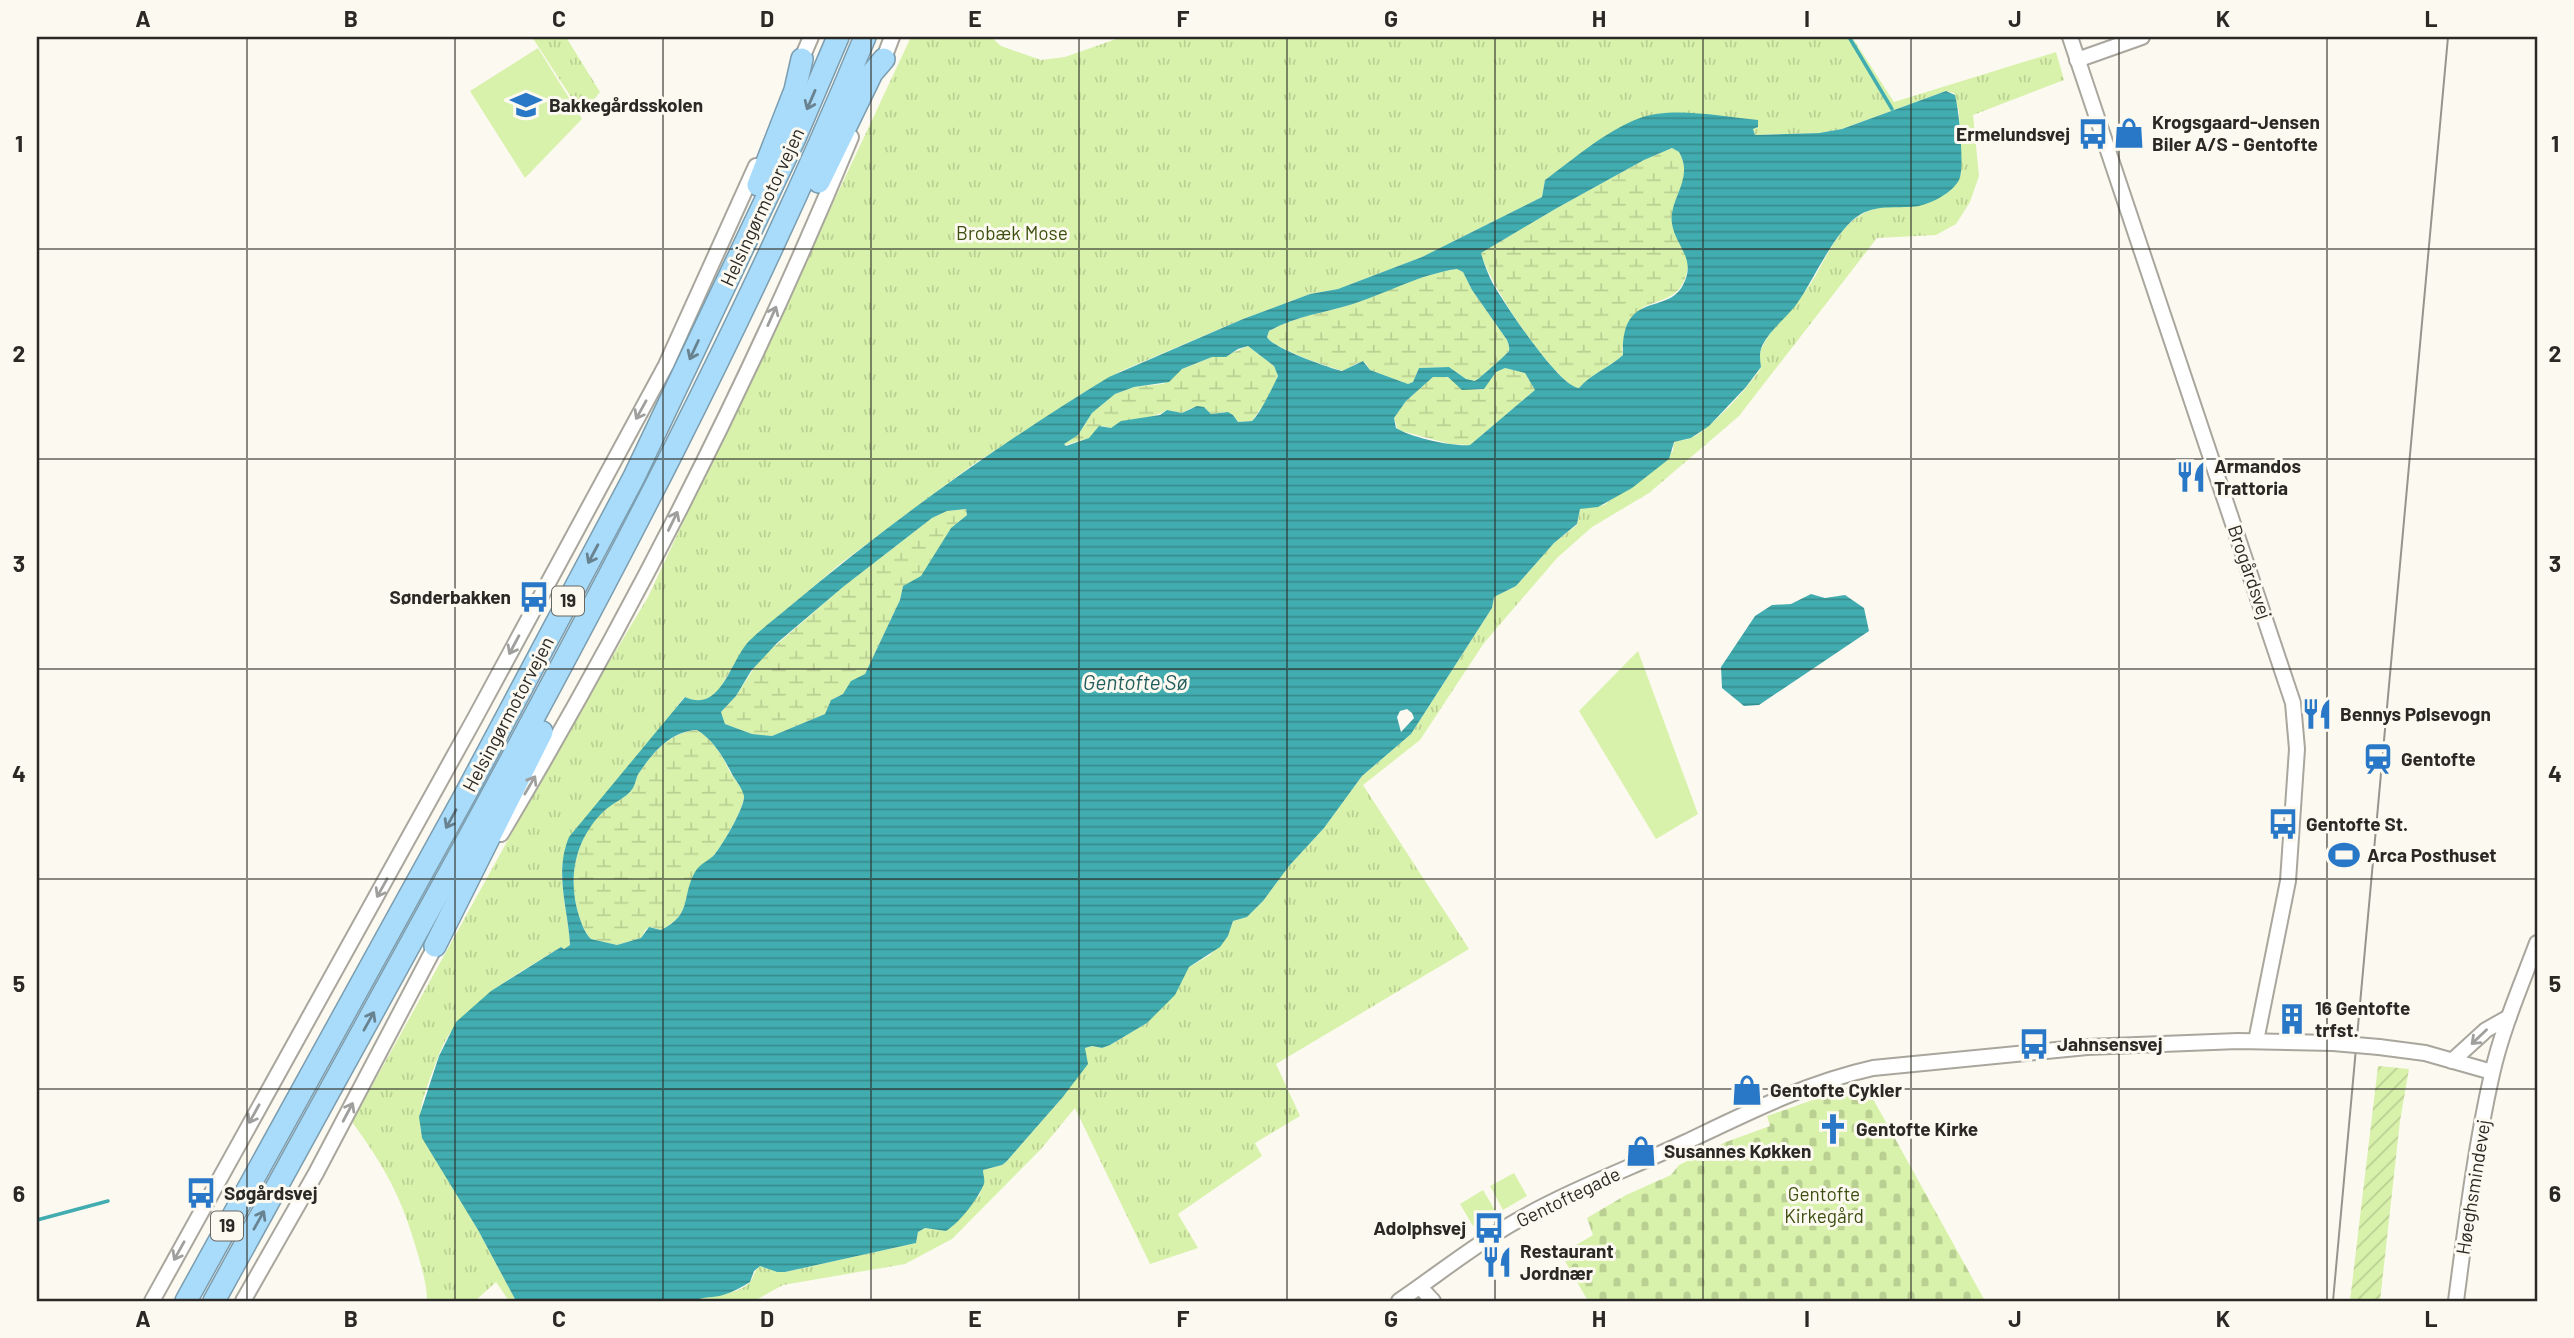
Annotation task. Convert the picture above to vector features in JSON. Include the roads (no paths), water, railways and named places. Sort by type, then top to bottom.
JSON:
[{"type":"highway","name":"Helsingørmotorvejen","points":[[186,1301],[465,795],[634,477],[795,138],[838,37]]},
{"type":"highway","name":"Helsingørmotorvejen","points":[[214,1301],[585,625],[681,438],[814,160],[865,37]]},
{"type":"highway","points":[[708,320],[709,299],[773,150],[795,90],[802,59]]},
{"type":"highway","points":[[681,438],[692,437],[872,73],[884,59]]},
{"type":"highway","points":[[435,946],[586,646],[585,625]]},
{"type":"highway","points":[[171,1301],[257,1158],[268,1151]]},
{"type":"street","points":[[152,1301],[475,718],[666,365],[763,152],[811,37]]},
{"type":"street","points":[[243,1301],[316,1173],[435,946],[530,785],[644,580],[752,360],[835,176],[892,37]]},
{"type":"street","name":"Brogårdsvej","points":[[2070,37],[2293,703],[2297,749],[2288,881],[2256,1041]]},
{"type":"street","points":[[2077,60],[2142,37]]},
{"type":"street","name":"Høeghsmindevej","points":[[2456,1301],[2478,1142],[2492,1072],[2508,1017],[2537,943]]},
{"type":"street","points":[[2452,1061],[2486,1030],[2508,1017]]},
{"type":"street","name":"Gentoftegade","points":[[1399,1301],[1480,1243],[1554,1201],[1812,1085],[1872,1068],[2087,1047],[2256,1041],[2333,1043],[2425,1053],[2492,1072]]},
{"type":"street","points":[[1420,1287],[1433,1301]]},
{"type":"water","name":"Gentofte Sø","points":[[1946,91],[1955,95],[1958,113],[1961,152],[1959,180],[1947,193],[1930,202],[1919,206],[1875,209],[1851,221],[1834,243],[1796,305],[1765,340],[1760,351],[1761,367],[1746,387],[1709,426],[1691,438],[1674,442],[1669,459],[1632,488],[1598,507],[1580,509],[1577,524],[1554,543],[1516,586],[1494,597],[1492,608],[1411,734],[1362,776],[1324,828],[1289,866],[1263,901],[1247,917],[1233,921],[1228,936],[1220,947],[1189,967],[1175,995],[1147,1023],[1110,1045],[1085,1048],[1088,1064],[1006,1162],[983,1170],[984,1183],[980,1192],[968,1210],[951,1227],[946,1231],[925,1228],[918,1232],[916,1243],[785,1272],[760,1266],[754,1271],[750,1282],[741,1288],[694,1301],[516,1301],[478,1230],[422,1138],[419,1117],[439,1056],[456,1022],[491,991],[561,947],[564,949],[570,945],[562,877],[569,837],[685,697],[697,700],[708,698],[716,692],[749,641],[827,576],[944,486],[1109,377],[1243,319],[1310,294],[1338,289],[1422,257],[1542,197],[1545,180],[1602,138],[1640,118],[1682,113],[1758,120],[1758,127],[1753,129],[1755,135],[1819,133],[1842,129]],"holes":[[[1672,148],[1679,152],[1683,162],[1683,180],[1674,206],[1672,224],[1687,260],[1687,276],[1676,294],[1637,312],[1629,321],[1624,334],[1623,355],[1579,388],[1559,374],[1533,343],[1493,284],[1481,253],[1644,160]],[[1457,269],[1463,272],[1472,290],[1507,340],[1509,351],[1475,381],[1466,379],[1449,367],[1419,368],[1413,382],[1408,384],[1370,370],[1363,361],[1342,371],[1289,352],[1267,337],[1269,331],[1289,322],[1353,304],[1417,279]],[[1248,346],[1274,366],[1278,376],[1252,421],[1238,422],[1228,412],[1211,414],[1204,407],[1197,406],[1182,413],[1167,410],[1160,415],[1121,421],[1111,428],[1099,426],[1089,438],[1066,446],[1064,444],[1078,435],[1092,413],[1115,394],[1134,387],[1169,382],[1182,369],[1212,357],[1226,357]],[[1505,368],[1525,373],[1535,390],[1470,445],[1432,441],[1396,428],[1394,418],[1406,401],[1433,377],[1448,377],[1462,390],[1484,389],[1496,372]],[[966,509],[967,515],[951,528],[921,576],[903,586],[900,600],[865,674],[851,681],[843,694],[831,700],[825,714],[772,736],[752,734],[725,724],[721,712],[736,696],[751,671],[777,643],[843,587],[932,518],[947,511]],[[1407,709],[1414,718],[1401,732],[1397,717],[1400,711]],[[697,730],[712,743],[743,793],[741,808],[719,849],[695,872],[678,918],[661,930],[649,927],[641,938],[617,945],[591,939],[584,929],[575,902],[574,873],[580,847],[594,822],[611,805],[630,792],[650,758],[679,734]]]},
{"type":"water","points":[[1811,594],[1825,598],[1845,595],[1864,608],[1869,631],[1759,705],[1744,706],[1722,688],[1721,667],[1755,616],[1772,605],[1791,604]]},
{"type":"waterway","points":[[1849,37],[1892,109]]},
{"type":"waterway","points":[[37,1220],[108,1201]]},
{"type":"tram line","points":[[2333,1301],[2448,37]]},
{"type":"place","name":"Bakkegårdsskolen","points":[[526,105]]},
{"type":"place","name":"Krogsgaard-Jensen Biler A/S - Gentofte","points":[[2129,133]]},
{"type":"place","name":"Ermelundsvej","points":[[2093,134]]},
{"type":"place","name":"Armandos Trattoria","points":[[2191,477]]},
{"type":"place","name":"Sønderbakken","points":[[534,597]]},
{"type":"place","name":"Bennys Pølsevogn","points":[[2317,714]]},
{"type":"place","name":"Gentofte","points":[[2378,759]]},
{"type":"place","name":"Gentofte St.","points":[[2283,824]]},
{"type":"place","name":"Arca Posthuset","points":[[2344,855]]},
{"type":"place","name":"16 Gentofte trfst.","points":[[2292,1019]]},
{"type":"place","name":"Jahnsensvej","points":[[2034,1044]]},
{"type":"place","name":"Gentofte Cykler","points":[[1747,1090]]},
{"type":"place","name":"Gentofte Kirke","points":[[1833,1129]]},
{"type":"place","name":"Susannes Køkken","points":[[1641,1151]]},
{"type":"place","name":"Søgårdsvej","points":[[201,1193]]},
{"type":"place","name":"Adolphsvej","points":[[1489,1228]]},
{"type":"place","name":"Restaurant Jordnær","points":[[1497,1262]]},
{"type":"park label","name":"Brobæk Mose","points":[[1012,233]]},
{"type":"park label","name":"Gentofte Kirkegård","points":[[1824,1205]]}]
